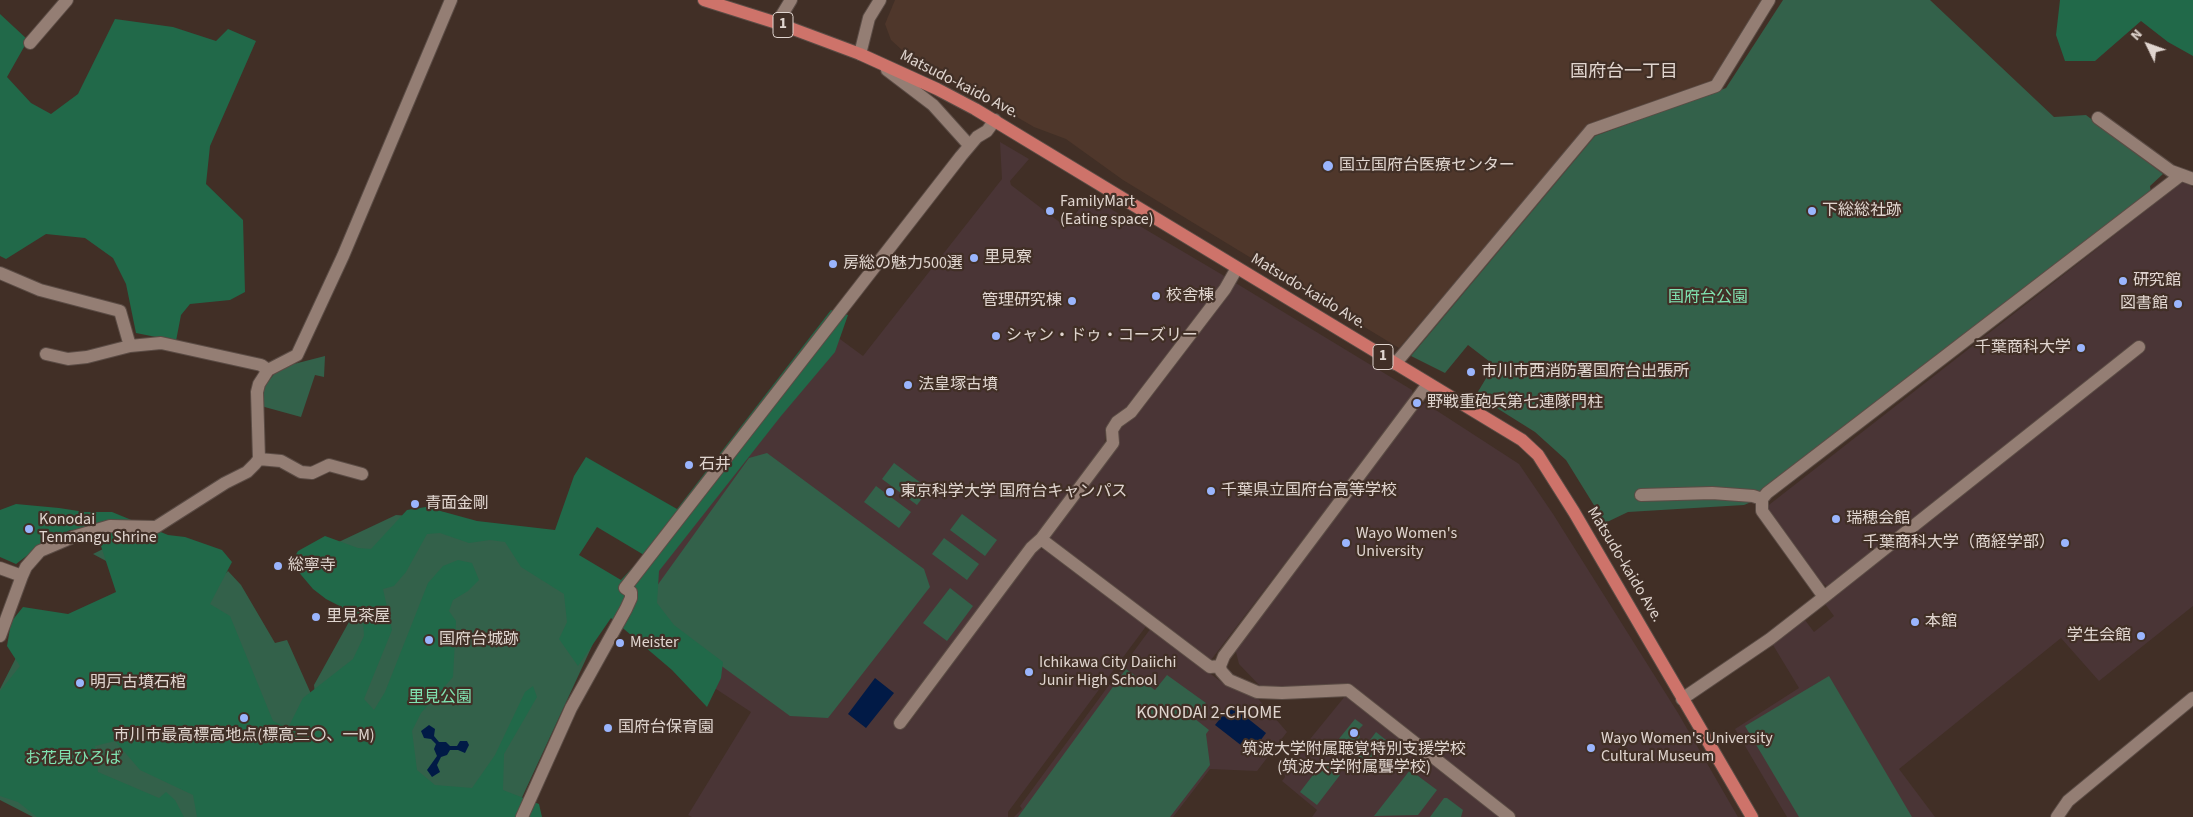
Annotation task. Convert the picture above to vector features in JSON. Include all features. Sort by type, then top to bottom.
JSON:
[{"type":"main road","name":"Matsudo-kaido Ave.","points":[[704,0],[777,23],[860,54],[937,89],[995,120],[1522,440],[1538,455],[1598,552],[1752,817]]},
{"type":"street","points":[[30,43],[67,0]]},
{"type":"street","points":[[0,636],[26,567],[40,551],[73,537],[110,526],[156,527],[224,483],[247,472],[259,459],[257,392],[259,384],[268,370],[297,355],[343,256],[451,0]]},
{"type":"street","points":[[777,23],[791,0]]},
{"type":"street","points":[[860,54],[868,23],[880,0]]},
{"type":"street","points":[[1395,364],[1591,130],[1716,86],[1768,0]]},
{"type":"street","points":[[874,60],[933,105],[969,145]]},
{"type":"street","points":[[2098,118],[2171,171],[2187,177]]},
{"type":"street","points":[[522,817],[571,708],[631,598],[631,592],[626,588],[969,145],[987,131],[995,120]]},
{"type":"street","points":[[1824,597],[1762,511],[1762,500],[1767,493],[2187,177]]},
{"type":"street","points":[[900,724],[1031,548],[1042,540],[1113,443],[1112,430],[1117,422],[1131,412],[1225,289],[1237,268]]},
{"type":"street","points":[[0,273],[40,290],[120,311],[130,346]]},
{"type":"street","points":[[46,354],[68,359],[87,357],[130,346],[161,343],[261,365],[268,370]]},
{"type":"street","points":[[1682,699],[1770,639],[2139,347]]},
{"type":"street","points":[[1428,384],[1233,644],[1220,666],[1222,674],[1229,680],[1257,692],[1282,693],[1348,690],[1509,817]]},
{"type":"street","points":[[259,459],[281,461],[301,472],[312,473],[329,465],[362,474]]},
{"type":"street","points":[[1641,494],[1712,493],[1753,496],[1762,500]]},
{"type":"street","points":[[1042,540],[1210,667],[1220,666]]},
{"type":"street","points":[[0,568],[22,576]]},
{"type":"street","points":[[2057,817],[2068,801],[2193,698]]},
{"type":"shaded area","name":"国立国府台医療センター","points":[[895,0],[1767,0],[1712,85],[1587,125],[1399,348],[1123,180],[1066,139],[1034,127],[902,50],[891,40],[885,24]]},
{"type":"shaded area","name":"東京科学大学 国府台キャンパス","points":[[1000,142],[1029,159],[1010,181],[1011,185],[1066,227],[1089,196],[1226,277],[1128,410],[1113,419],[1106,428],[1104,449],[1038,535],[1028,544],[895,720],[906,727],[1037,549],[1045,550],[1147,625],[1008,812],[1008,817],[692,817],[688,815],[751,712],[637,637],[642,591],[829,331],[863,356],[1002,179]]},
{"type":"shaded area","name":"千葉商科大学","points":[[2185,180],[2193,188],[2193,606],[2099,681],[2061,638],[1899,769],[1935,817],[1787,817],[1735,729],[1799,688],[1773,645],[1805,620],[1814,632],[1834,616],[1825,604],[1828,587],[1821,582],[1765,508]]},
{"type":"shaded area","name":"千葉県立国府台高等学校","points":[[1234,282],[1412,390],[1413,395],[1211,660],[1046,539],[1118,443],[1119,431]]},
{"type":"shaded area","name":"Wayo Women's University","points":[[1425,403],[1519,464],[1553,514],[1678,713],[1738,817],[1516,817],[1351,686],[1283,689],[1260,686],[1239,664],[1235,648],[1414,411]]},
{"type":"shaded area","points":[[1151,628],[1220,681],[1238,691],[1254,694],[1287,732],[1257,771],[1210,769],[1173,817],[1014,817],[1022,809],[1020,806]]},
{"type":"shaded area","name":"筑波大学附属聴覚特別支援学校 (筑波大学附属聾学校)","points":[[1346,695],[1501,817],[1312,817],[1317,810],[1282,781],[1285,777],[1284,771]]},
{"type":"green space","name":"国府台公園","points":[[1783,0],[1930,0],[2054,117],[2086,115],[2163,174],[2150,186],[2151,193],[1761,498],[1744,505],[1628,512],[1605,523],[1566,460],[1535,432],[1476,395],[1494,365],[1468,345],[1445,373],[1411,356],[1595,136],[1726,88]]},
{"type":"green space","points":[[2060,0],[2193,0],[2193,56],[2168,42],[2141,21],[2095,61],[2065,61],[2056,35]]},
{"type":"green space","points":[[0,14],[28,40],[7,77],[31,103],[51,114],[78,94],[115,19],[173,27],[216,41],[228,29],[256,41],[210,146],[206,184],[243,220],[245,292],[230,300],[190,304],[181,315],[176,341],[136,333],[126,284],[113,258],[85,238],[46,234],[6,259],[0,256]]},
{"type":"green space","name":"里見公園","points":[[831,310],[848,315],[835,352],[781,416],[659,571],[657,603],[674,625],[723,662],[721,678],[707,707],[672,670],[611,618],[578,666],[559,639],[567,622],[564,594],[521,567],[505,542],[490,540],[469,543],[440,533],[427,534],[406,572],[394,586],[383,589],[392,630],[364,699],[374,710],[385,692],[428,583],[443,566],[458,560],[472,563],[479,580],[468,591],[453,600],[449,611],[456,621],[453,677],[421,713],[412,731],[417,770],[435,785],[472,788],[495,755],[525,692],[533,686],[537,697],[504,754],[503,790],[539,804],[542,817],[197,817],[193,795],[140,770],[115,741],[95,746],[98,772],[159,798],[166,792],[175,800],[184,817],[37,817],[18,802],[0,796],[0,691],[20,666],[7,646],[11,622],[23,607],[68,614],[116,592],[100,543],[70,530],[41,545],[16,564],[0,557],[0,510],[16,504],[85,512],[112,512],[168,535],[185,537],[222,550],[232,562],[210,604],[230,616],[273,721],[288,728],[303,698],[353,659],[364,636],[363,618],[326,599],[313,589],[291,563],[298,551],[325,536],[358,548],[371,549],[407,510],[426,507],[477,521],[555,530],[574,476],[586,457],[677,509]],"holes":[[[597,527],[644,555],[621,580],[579,555]]]},
{"type":"green space","points":[[325,356],[324,377],[315,375],[301,417],[261,406],[263,388],[275,373],[290,365]]},
{"type":"green space","points":[[767,453],[924,569],[930,587],[828,718],[790,716],[660,621],[654,590],[749,458]]},
{"type":"green space","points":[[894,463],[929,489],[917,505],[882,479]]},
{"type":"green space","points":[[876,486],[911,512],[899,528],[864,502]]},
{"type":"green space","points":[[962,514],[997,540],[985,556],[950,530]]},
{"type":"green space","name":"里見公園","points":[[396,515],[454,519],[474,525],[613,594],[592,646],[513,817],[33,817],[0,800],[0,689],[22,646],[136,609],[138,578],[93,554],[115,543],[225,574],[228,571],[241,585],[275,643],[287,640],[316,705],[314,685],[355,611],[326,548]]},
{"type":"green space","points":[[944,538],[979,564],[967,580],[932,554]]},
{"type":"green space","points":[[950,588],[973,606],[947,641],[923,623]]},
{"type":"green space","points":[[1126,669],[1155,690],[1167,675],[1206,703],[1194,718],[1209,730],[1206,734],[1210,765],[1170,817],[1018,817]]},
{"type":"green space","points":[[1829,676],[1912,817],[1799,817],[1745,726]]},
{"type":"green space","points":[[1355,719],[1363,725],[1358,730],[1360,737],[1350,749],[1338,740]]},
{"type":"green space","points":[[1376,732],[1386,740],[1366,766],[1356,759]]},
{"type":"green space","points":[[1323,762],[1340,775],[1317,805],[1300,792]]},
{"type":"green space","points":[[1410,770],[1437,790],[1418,815],[1374,816]]},
{"type":"green space","points":[[1444,798],[1447,798],[1463,810],[1461,817],[1430,817]]},
{"type":"water","points":[[875,678],[894,693],[866,728],[848,714]]},
{"type":"water","points":[[1231,705],[1266,733],[1251,753],[1215,725]]},
{"type":"water","points":[[429,725],[435,729],[434,736],[439,742],[446,742],[450,746],[457,746],[460,741],[467,741],[469,745],[465,753],[458,750],[450,750],[447,755],[441,757],[437,765],[440,772],[432,777],[427,770],[437,756],[434,749],[436,744],[431,739],[424,738],[421,731]]},
{"type":"place","name":"国立国府台医療センター","points":[[1328,166]]},
{"type":"place","name":"FamilyMart (Eating space)","points":[[1050,211]]},
{"type":"place","name":"下総総社跡","points":[[1812,211]]},
{"type":"place","name":"里見寮","points":[[974,258]]},
{"type":"place","name":"房総の魅力500選","points":[[833,264]]},
{"type":"place","name":"研究館","points":[[2123,281]]},
{"type":"place","name":"校舎棟","points":[[1156,296]]},
{"type":"place","name":"管理研究棟","points":[[1072,301]]},
{"type":"place","name":"図書館","points":[[2178,304]]},
{"type":"place","name":"シャン・ドゥ・コーズリー","points":[[996,336]]},
{"type":"place","name":"千葉商科大学","points":[[2081,348]]},
{"type":"place","name":"市川市西消防署国府台出張所","points":[[1471,372]]},
{"type":"place","name":"法皇塚古墳","points":[[908,385]]},
{"type":"place","name":"野戦重砲兵第七連隊門柱","points":[[1417,403]]},
{"type":"place","name":"石井","points":[[689,465]]},
{"type":"place","name":"千葉県立国府台高等学校","points":[[1211,491]]},
{"type":"place","name":"東京科学大学 国府台キャンパス","points":[[890,492]]},
{"type":"place","name":"青面金剛","points":[[415,504]]},
{"type":"place","name":"瑞穂会館","points":[[1836,519]]},
{"type":"place","name":"Konodai Tenmangu Shrine","points":[[29,529]]},
{"type":"place","name":"Wayo Women's University","points":[[1346,543]]},
{"type":"place","name":"千葉商科大学（商経学部）","points":[[2065,543]]},
{"type":"place","name":"総寧寺","points":[[278,566]]},
{"type":"place","name":"里見茶屋","points":[[316,617]]},
{"type":"place","name":"本館","points":[[1915,622]]},
{"type":"place","name":"学生会館","points":[[2141,636]]},
{"type":"place","name":"国府台城跡","points":[[429,640]]},
{"type":"place","name":"Meister","points":[[620,643]]},
{"type":"place","name":"Ichikawa City Daiichi Junir High School","points":[[1029,672]]},
{"type":"place","name":"明戸古墳石棺","points":[[80,683]]},
{"type":"place","name":"市川市最高標高地点(標高三〇、一M)","points":[[244,718]]},
{"type":"place","name":"国府台保育園","points":[[608,728]]},
{"type":"place","name":"筑波大学附属聴覚特別支援学校 (筑波大学附属聾学校)","points":[[1354,733]]},
{"type":"place","name":"Wayo Women's University Cultural Museum","points":[[1591,748]]},
{"type":"district","name":"国府台一丁目","points":[[1624,73]]},
{"type":"district","name":"KONODAI 2-CHOME","points":[[1209,714]]},
{"type":"park label","name":"お花見ひろば","points":[[73,759]]}]
